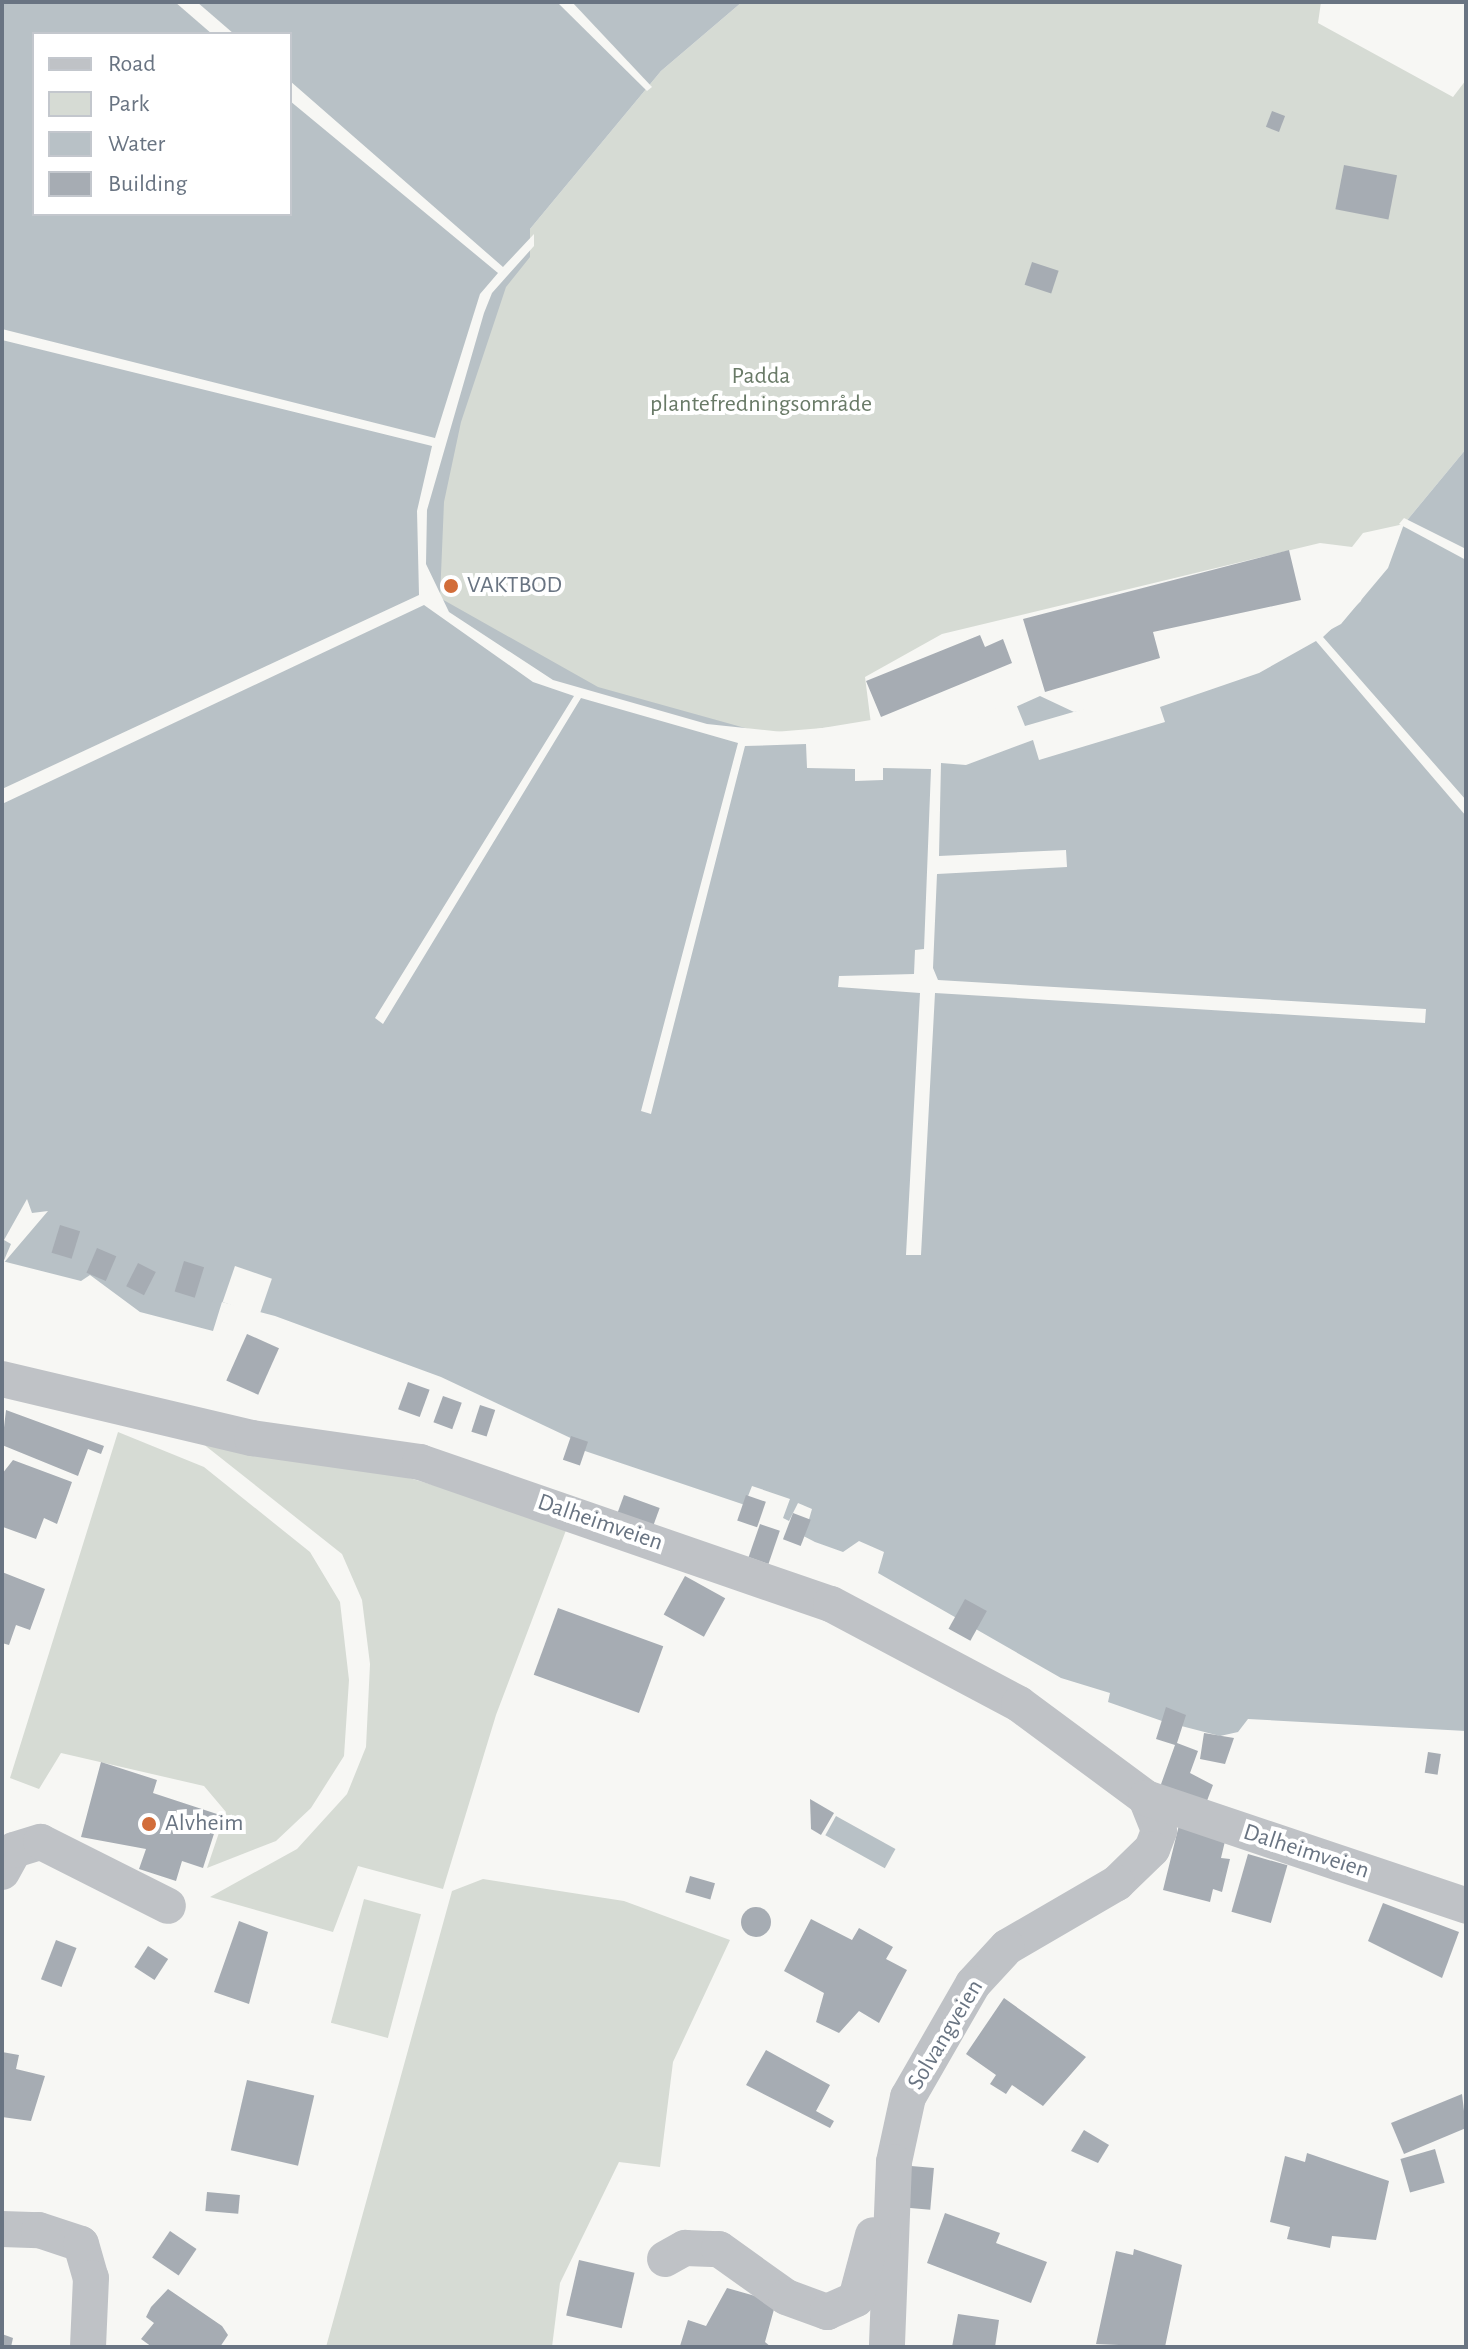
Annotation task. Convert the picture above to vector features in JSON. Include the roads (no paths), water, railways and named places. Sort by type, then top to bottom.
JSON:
[{"type":"street","name":"Dalheimveien","points":[[2,1379],[252,1438],[420,1462],[831,1604],[1019,1704],[1146,1798],[1466,1906]]},
{"type":"street","name":"Solvangveien","points":[[887,2347],[894,2162],[908,2097],[973,1984],[1007,1947],[1117,1883],[1152,1849],[1159,1831],[1146,1798]]},
{"type":"street","points":[[2,1872],[14,1850],[41,1842],[168,1906]]},
{"type":"street","name":"Solvangveien","points":[[665,2259],[685,2248],[719,2249],[800,2304],[827,2312],[845,2307],[864,2284],[880,2187],[894,2162]]},
{"type":"street","points":[[2,2229],[39,2230],[85,2239],[91,2278],[88,2347]]},
{"type":"water","points":[[2,2],[742,2],[661,71],[530,229],[530,257],[506,287],[461,422],[444,502],[440,598],[598,687],[770,735],[962,731],[1040,696],[1074,712],[1184,687],[1283,655],[1341,624],[1388,568],[1404,524],[1466,449],[1466,1731],[1248,1719],[1238,1732],[1220,1736],[1162,1721],[1108,1702],[1110,1693],[1061,1678],[878,1573],[884,1552],[859,1541],[843,1552],[815,1542],[742,1504],[585,1451],[579,1442],[441,1377],[275,1316],[222,1302],[213,1331],[140,1312],[90,1275],[81,1281],[2,1261]]},
{"type":"water","points":[[836,1816],[895,1849],[885,1868],[825,1835]]},
{"type":"place","name":"VAKTBOD","points":[[451,586]]},
{"type":"place","name":"Alvheim","points":[[149,1824]]},
{"type":"park label","name":"Padda plantefredningsområde","points":[[761,391]]}]
